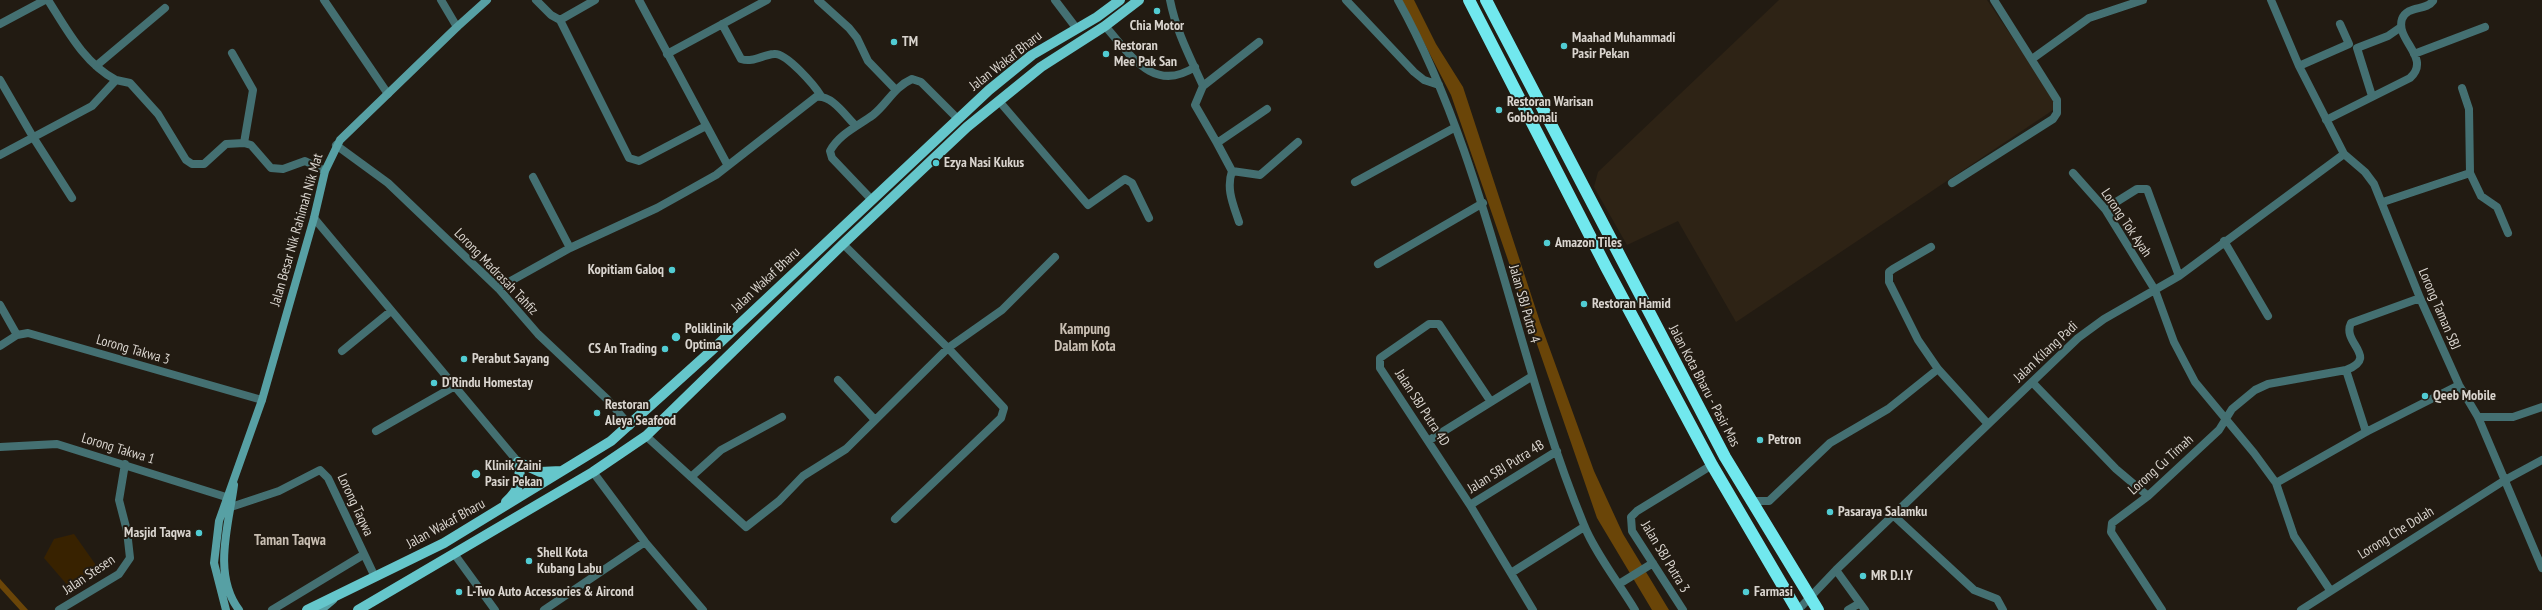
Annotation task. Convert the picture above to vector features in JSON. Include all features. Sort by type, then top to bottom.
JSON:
[{"type":"highway","points":[[1469,0],[1606,267],[1712,465],[1798,610]]},
{"type":"highway","name":"Jalan Kota Bharu - Pasir Mas","points":[[1486,0],[1725,457],[1818,610]]},
{"type":"main road","name":"Jalan Wakaf Bharu","points":[[307,610],[444,543],[495,514],[611,441],[630,426],[872,200],[957,118],[1032,55],[1120,0]]},
{"type":"main road","name":"Jalan Wakaf Bharu","points":[[358,610],[455,555],[593,472],[646,436],[843,244],[999,101],[1041,67],[1105,26],[1139,0]]},
{"type":"main road","points":[[518,462],[540,472],[564,471]]},
{"type":"main road","points":[[495,514],[520,485],[522,477],[518,462]]},
{"type":"street","points":[[0,24],[44,0]]},
{"type":"street","points":[[48,0],[76,45],[96,66],[116,80],[130,83],[158,114],[186,160],[192,164],[204,164],[226,144],[244,142],[251,145],[271,168],[285,169],[305,161],[325,171]]},
{"type":"street","points":[[324,0],[388,94]]},
{"type":"street","points":[[441,0],[457,27]]},
{"type":"street","name":"Jalan Besar Nik Rahimah Nik Mat","points":[[226,610],[214,563],[219,521],[226,497],[262,400],[314,218],[325,171],[336,145],[457,27],[487,0]]},
{"type":"street","points":[[536,0],[551,15],[560,20],[629,158],[639,161],[706,126]]},
{"type":"street","points":[[560,20],[595,0]]},
{"type":"street","points":[[638,0],[727,164]]},
{"type":"street","points":[[667,54],[767,0]]},
{"type":"street","points":[[818,0],[849,28],[857,38],[868,61],[896,90]]},
{"type":"street","points":[[1055,0],[1077,28]]},
{"type":"street","points":[[1170,0],[1174,22],[1203,86]]},
{"type":"street","points":[[1346,0],[1414,72],[1424,80],[1439,85]]},
{"type":"street","name":"Jalan SBJ Putra 4","points":[[1398,0],[1418,36],[1439,85],[1483,203],[1531,377],[1584,527],[1621,582],[1635,610]]},
{"type":"street","points":[[1952,183],[2052,119],[2057,113],[2057,100],[1994,0]]},
{"type":"street","points":[[2032,59],[2089,18],[2140,0]]},
{"type":"street","points":[[2271,0],[2299,66],[2344,154]]},
{"type":"street","points":[[2326,120],[2410,78],[2416,73],[2418,66],[2401,27],[2402,19],[2408,12],[2430,4],[2433,1]]},
{"type":"street","points":[[96,66],[165,8]]},
{"type":"street","points":[[722,24],[741,59],[748,61],[776,53],[784,56],[821,96],[834,104],[855,125]]},
{"type":"street","points":[[2299,66],[2349,44],[2340,24]]},
{"type":"street","points":[[1105,26],[1148,72],[1172,77],[1183,74],[1195,67]]},
{"type":"street","points":[[2372,96],[2357,48],[2388,36],[2401,27]]},
{"type":"street","points":[[2414,54],[2485,27]]},
{"type":"street","points":[[1239,222],[1229,192],[1228,182],[1232,171],[1195,106],[1203,86],[1259,42]]},
{"type":"street","points":[[232,53],[253,90],[244,142]]},
{"type":"street","points":[[0,80],[33,137],[72,198]]},
{"type":"street","points":[[0,155],[92,106],[116,80]]},
{"type":"street","points":[[872,200],[830,155],[834,145],[855,125],[874,114],[896,90],[908,81],[917,80],[957,118]]},
{"type":"street","points":[[2462,88],[2469,109],[2470,173],[2481,196],[2497,207],[2508,233]]},
{"type":"street","points":[[498,288],[570,248],[657,208],[716,175],[727,164],[812,100],[821,96]]},
{"type":"street","points":[[999,101],[1088,205],[1125,179],[1132,183],[1149,218]]},
{"type":"street","points":[[1217,143],[1267,109]]},
{"type":"street","points":[[1354,182],[1454,128]]},
{"type":"street","points":[[1232,171],[1260,174],[1298,142]]},
{"type":"street","name":"Lorong Madrasah Tahfiz","points":[[336,145],[388,183],[498,288],[538,334],[608,400],[630,426]]},
{"type":"street","name":"Lorong Taman SBJ","points":[[2344,154],[2365,172],[2383,202],[2420,298],[2459,385],[2478,417],[2542,568]]},
{"type":"street","name":"Jalan Kilang Padi","points":[[1798,610],[1836,570],[2078,338],[2104,319],[2179,276],[2224,241],[2344,154]]},
{"type":"street","name":"Lorong Tok Ayah","points":[[2073,173],[2105,209],[2155,290]]},
{"type":"street","points":[[2383,202],[2470,173]]},
{"type":"street","points":[[533,177],[570,248]]},
{"type":"street","points":[[2105,209],[2136,189],[2148,189],[2179,276]]},
{"type":"street","points":[[1378,264],[1483,203]]},
{"type":"street","points":[[314,218],[518,462]]},
{"type":"street","points":[[2224,241],[2268,316]]},
{"type":"street","points":[[843,244],[948,348],[1004,408],[1004,413],[895,519]]},
{"type":"street","points":[[1931,247],[1893,269],[1888,277],[1906,319],[1938,370],[1988,424]]},
{"type":"street","points":[[646,436],[746,528],[779,501],[803,476],[846,449],[948,348],[1002,310],[1055,257]]},
{"type":"street","points":[[2155,290],[2183,363],[2195,382],[2276,483],[2294,536],[2330,590]]},
{"type":"street","points":[[2366,432],[2346,370],[2357,366],[2360,360],[2349,332],[2351,323],[2420,298]]},
{"type":"street","points":[[0,305],[16,335],[0,346]]},
{"type":"street","points":[[342,350],[391,311]]},
{"type":"street","name":"Jalan SBJ Putra 4D","points":[[1491,402],[1443,327],[1434,323],[1429,324],[1383,354],[1379,363],[1470,506],[1533,610]]},
{"type":"street","name":"Lorong Takwa 3","points":[[16,335],[28,334],[262,400]]},
{"type":"street","points":[[1752,501],[1769,501],[1830,443],[1888,409],[1938,370]]},
{"type":"street","name":"Lorong Cu Timah","points":[[2162,610],[2111,532],[2110,527],[2148,496],[2219,430],[2240,400],[2268,384],[2346,370]]},
{"type":"street","points":[[1428,441],[1531,377]]},
{"type":"street","points":[[838,380],[875,420]]},
{"type":"street","points":[[2032,382],[2116,470],[2148,496]]},
{"type":"street","points":[[2276,483],[2366,432],[2459,385]]},
{"type":"street","points":[[376,431],[455,386]]},
{"type":"street","points":[[2478,417],[2513,417],[2542,407]]},
{"type":"street","points":[[691,477],[721,450],[782,417]]},
{"type":"street","name":"Lorong Takwa 1","points":[[0,447],[57,444],[125,464],[226,497]]},
{"type":"street","name":"Jalan SBJ Putra 4B","points":[[1470,506],[1557,451]]},
{"type":"street","name":"Lorong Che Dolah","points":[[2301,610],[2330,590],[2505,480],[2542,460]]},
{"type":"street","name":"Jalan Stesen","points":[[59,610],[119,574],[130,558],[127,530],[118,500],[125,464]]},
{"type":"street","name":"Jalan SBJ Putra 3","points":[[1683,610],[1650,564],[1632,530],[1630,523],[1631,517],[1637,511],[1712,465]]},
{"type":"street","name":"Lorong Taqwa","points":[[231,507],[279,491],[320,470],[328,478],[363,555],[375,577]]},
{"type":"street","points":[[593,472],[645,542],[703,610]]},
{"type":"street","name":"Jalan Besar Nik Rahimah Nik Mat","points":[[235,476],[231,507],[224,540],[224,560],[227,578],[239,610]]},
{"type":"street","points":[[1893,515],[1974,590],[1997,599],[2003,610]]},
{"type":"street","points":[[1511,573],[1584,527]]},
{"type":"street","points":[[544,610],[645,542]]},
{"type":"street","points":[[272,610],[363,555]]},
{"type":"street","points":[[455,555],[495,610]]},
{"type":"street","points":[[1621,582],[1650,564]]},
{"type":"street","points":[[1836,570],[1862,607],[1848,610]]},
{"type":"street","points":[[321,610],[338,595]]},
{"type":"shaded area","points":[[1402,0],[1414,0],[1436,44],[1463,87],[1540,322],[1594,471],[1623,534],[1669,610],[1652,610],[1597,518],[1451,95]]},
{"type":"shaded area","points":[[1779,0],[1987,0],[2059,106],[1736,322],[1678,221],[1627,245],[1594,187],[1598,172]]},
{"type":"shaded area","points":[[74,534],[98,568],[69,587],[44,558],[54,539]]},
{"type":"shaded area","points":[[0,579],[28,610],[20,610],[0,588]]},
{"type":"place","name":"Chia Motor","points":[[1157,11]]},
{"type":"place","name":"TM","points":[[894,42]]},
{"type":"place","name":"Maahad Muhammadi Pasir Pekan","points":[[1564,46]]},
{"type":"place","name":"Restoran Mee Pak San","points":[[1106,54]]},
{"type":"place","name":"Restoran Warisan Gobbonali","points":[[1499,110]]},
{"type":"place","name":"Ezya Nasi Kukus","points":[[936,163]]},
{"type":"place","name":"Amazon Tiles","points":[[1547,243]]},
{"type":"place","name":"Kopitiam Galoq","points":[[672,270]]},
{"type":"place","name":"Restoran Hamid","points":[[1584,304]]},
{"type":"place","name":"Poliklinik Optima","points":[[676,337]]},
{"type":"place","name":"CS An Trading","points":[[665,349]]},
{"type":"place","name":"Perabut Sayang","points":[[464,359]]},
{"type":"place","name":"D’Rindu Homestay","points":[[434,383]]},
{"type":"place","name":"Qeeb Mobile","points":[[2425,396]]},
{"type":"place","name":"Restoran Aleya Seafood","points":[[597,413]]},
{"type":"place","name":"Petron","points":[[1760,440]]},
{"type":"place","name":"Klinik Zaini Pasir Pekan","points":[[476,474]]},
{"type":"place","name":"Pasaraya Salamku","points":[[1830,512]]},
{"type":"place","name":"Masjid Taqwa","points":[[199,533]]},
{"type":"place","name":"Shell Kota Kubang Labu","points":[[529,561]]},
{"type":"place","name":"MR D.I.Y","points":[[1863,576]]},
{"type":"place","name":"L-Two Auto Accessories & Aircond","points":[[459,592]]},
{"type":"place","name":"Farmasi","points":[[1746,592]]},
{"type":"district","name":"Kampung Dalam Kota","points":[[1085,338]]},
{"type":"district","name":"Taman Taqwa","points":[[290,541]]}]
